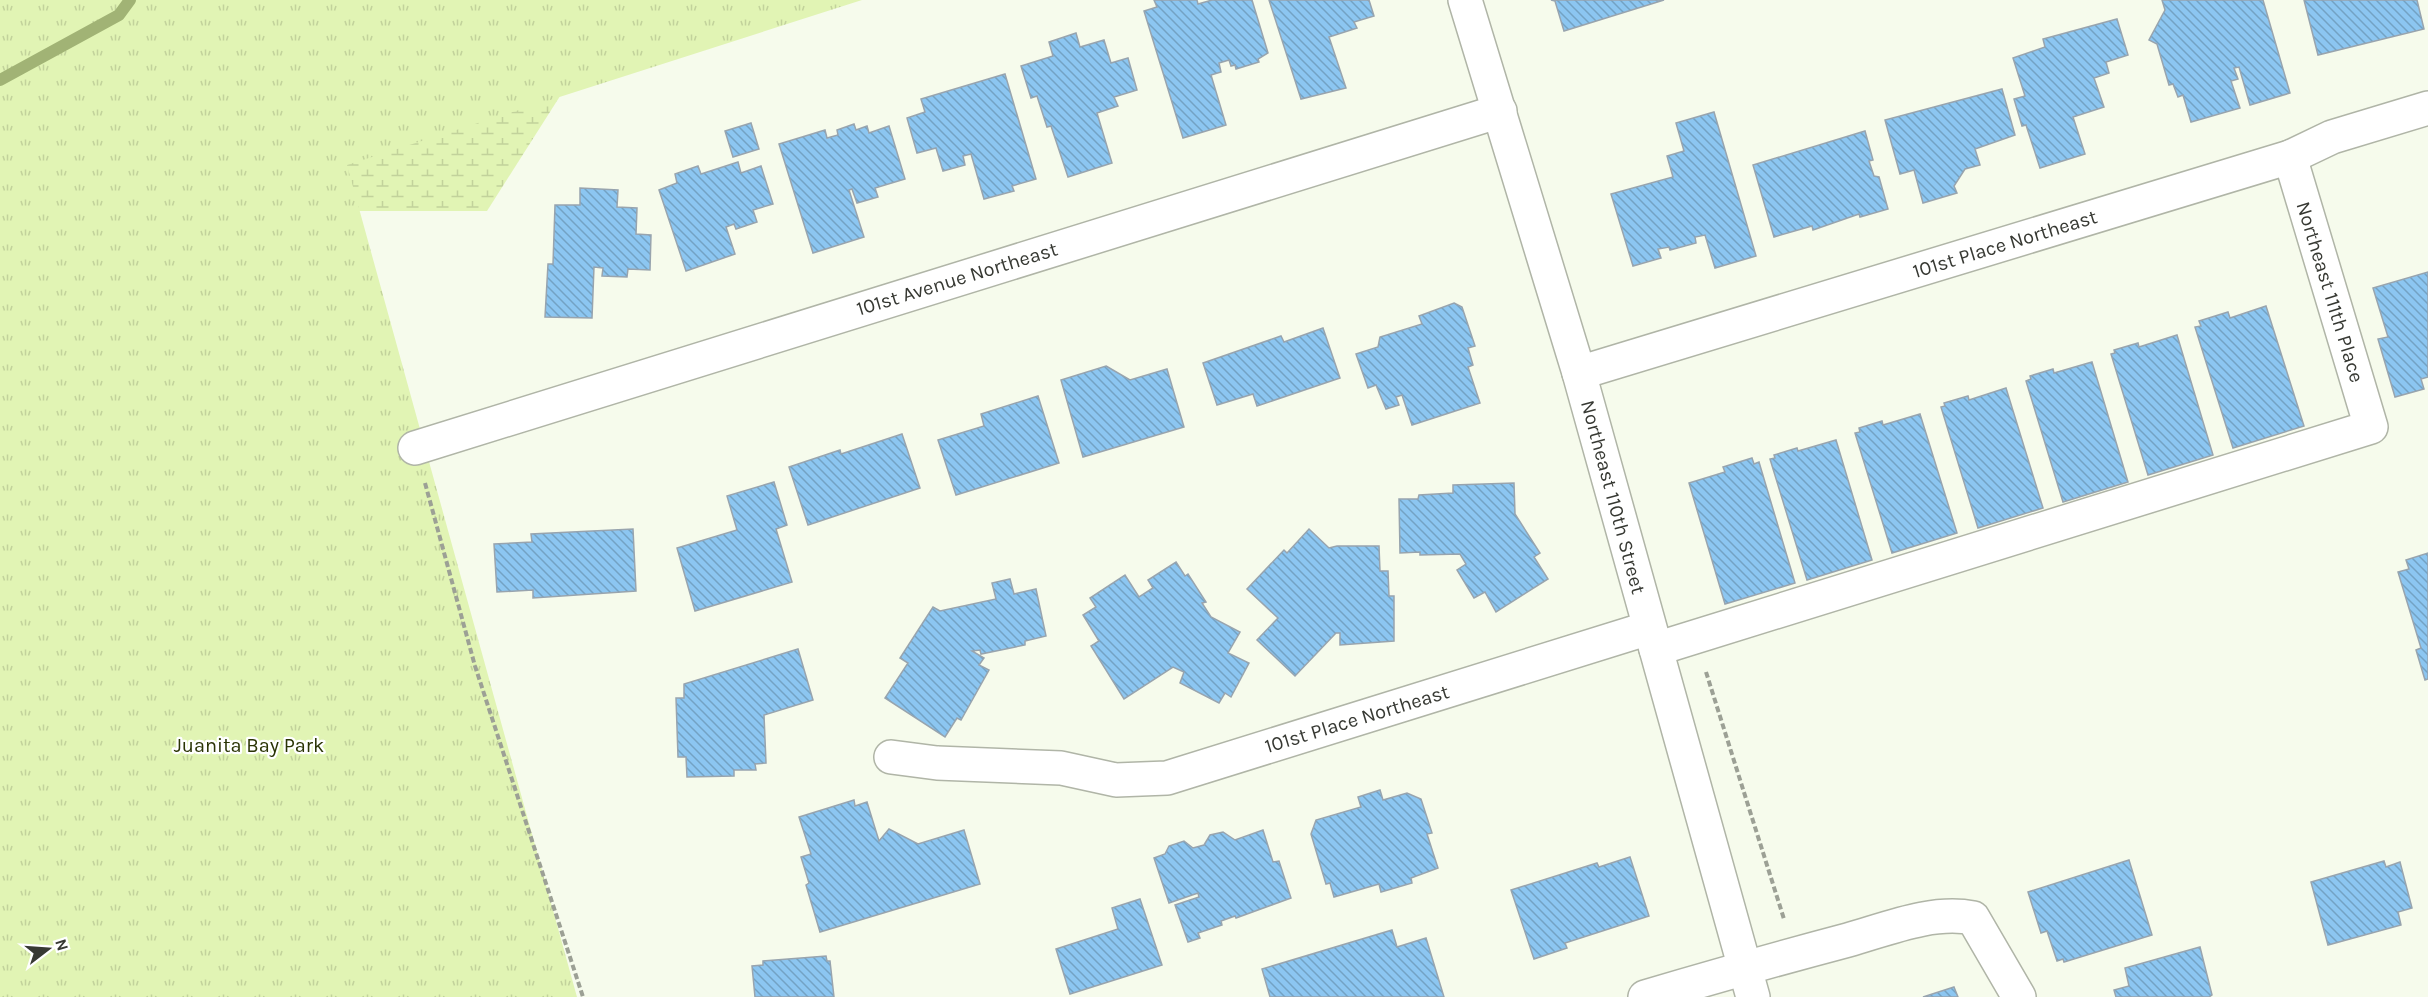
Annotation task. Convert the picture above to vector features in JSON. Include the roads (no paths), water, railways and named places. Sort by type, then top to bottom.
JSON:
[{"type":"street","name":"Northeast 110th Street","points":[[1465,0],[1579,373],[1749,982]]},
{"type":"street","name":"101st Place Northeast","points":[[1579,373],[2290,157],[2332,137],[2428,108]]},
{"type":"street","name":"101st Avenue Northeast","points":[[415,448],[1500,111]]},
{"type":"street","name":"Northeast 111th Place","points":[[2290,157],[2371,427]]},
{"type":"street","name":"101st Place Northeast","points":[[891,757],[937,763],[1061,768],[1116,780],[1167,778],[2371,427]]},
{"type":"street","points":[[1645,997],[1749,982],[1918,921],[1955,915],[1973,918],[2019,997]]},
{"type":"waterway","points":[[0,80],[119,15],[130,0]]},
{"type":"park label","name":"Juanita Bay Park","points":[[249,745]]}]
